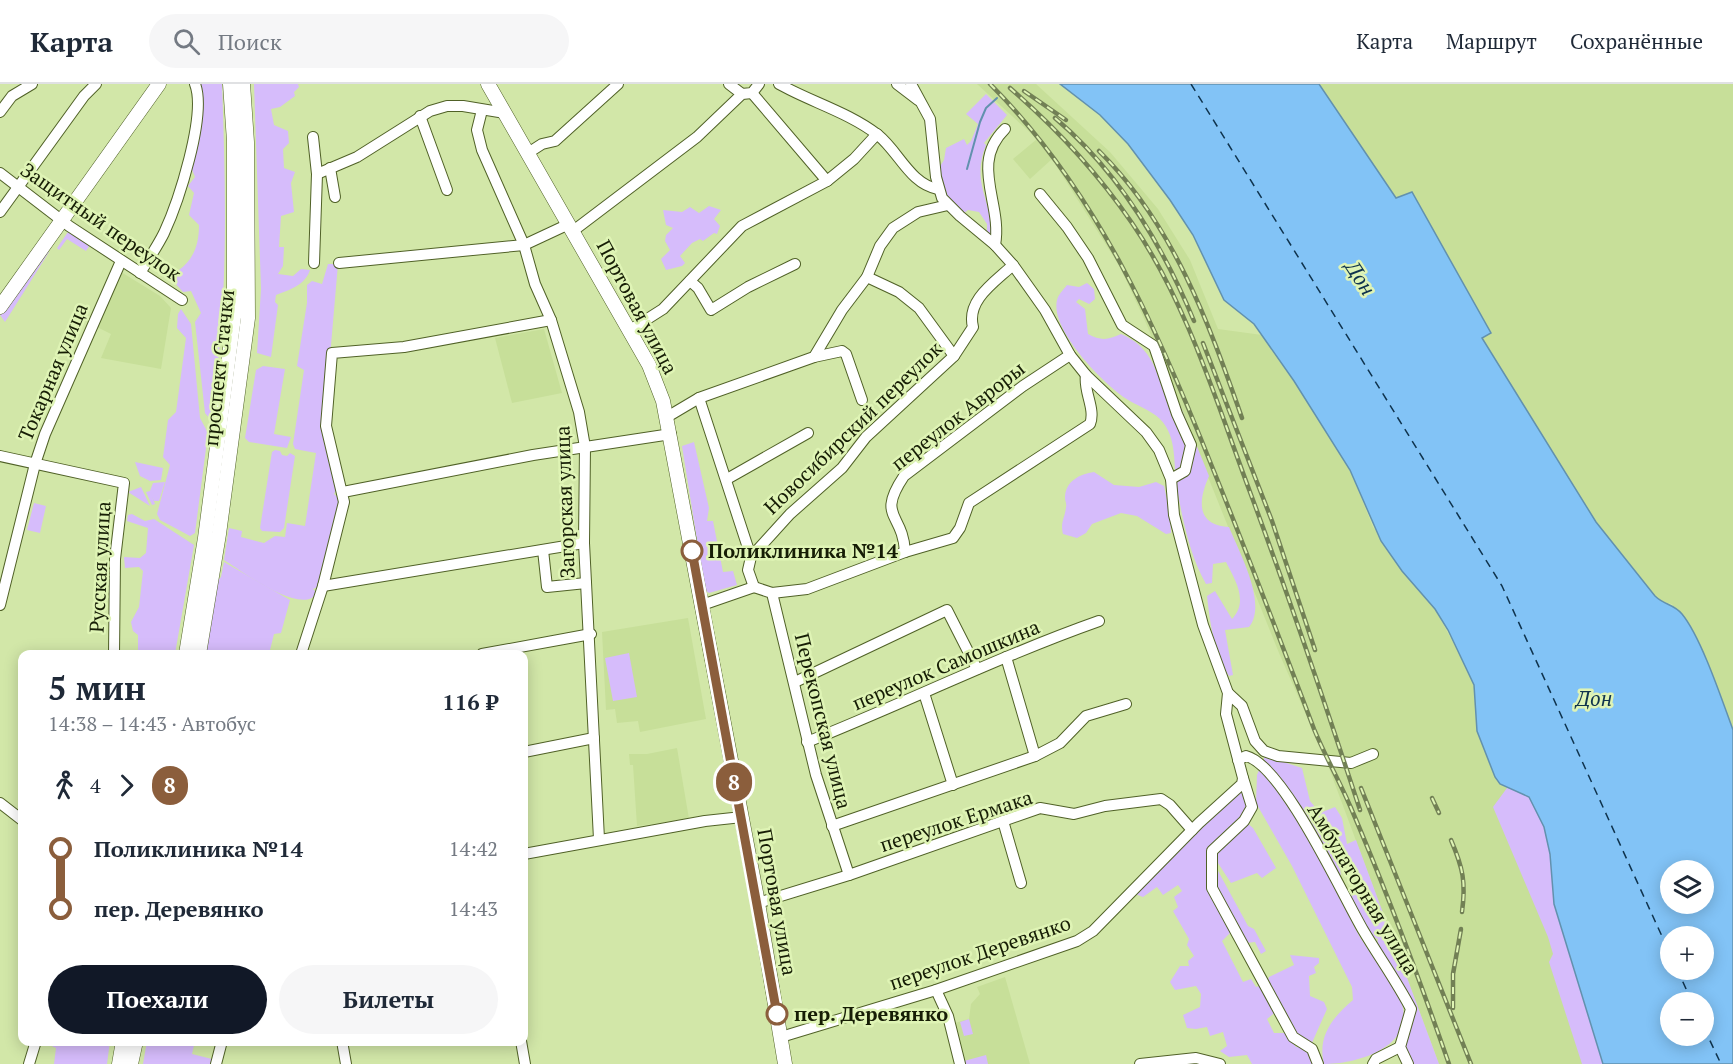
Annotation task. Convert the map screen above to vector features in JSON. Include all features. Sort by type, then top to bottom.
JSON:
[{"type":"main road","points":[[0,307],[159,84]]},
{"type":"main road","name":"проспект Стачки","points":[[187,650],[205,542],[234,317],[234,141],[230,84]]},
{"type":"main road","name":"проспект Стачки","points":[[200,650],[219,534],[248,318],[247,142],[243,84]]},
{"type":"main road","name":"Портовая улица","points":[[488,84],[649,364],[667,417],[758,903],[785,1064]]},
{"type":"main road","points":[[119,1064],[122,1046]]},
{"type":"main road","points":[[131,1064],[135,1046]]},
{"type":"street","points":[[0,112],[18,84]]},
{"type":"street","points":[[12,96],[32,84]]},
{"type":"street","points":[[0,212],[84,96],[96,84]]},
{"type":"street","points":[[140,273],[166,227],[192,150],[198,118],[198,95],[195,84]]},
{"type":"street","points":[[528,153],[542,144],[555,141],[618,84]]},
{"type":"street","points":[[729,84],[751,90],[827,180]]},
{"type":"street","points":[[779,84],[846,116],[877,134],[919,183],[938,189]]},
{"type":"street","points":[[897,84],[925,106]]},
{"type":"street","points":[[911,84],[925,106],[934,137],[938,189],[948,205],[995,245],[1045,310],[1070,355],[1086,375],[1146,432],[1159,450],[1171,479],[1174,515],[1203,625],[1228,693],[1226,714],[1243,781],[1252,800],[1252,807],[1244,821],[1212,851],[1212,888],[1293,1037],[1312,1049],[1318,1064]]},
{"type":"street","points":[[339,263],[524,245],[571,227],[697,137],[751,90]]},
{"type":"street","points":[[317,174],[357,157],[420,116],[447,106],[505,113]]},
{"type":"street","name":"Загорская улица","points":[[482,110],[477,130],[482,150],[524,245],[535,284],[551,320],[579,412],[585,447],[584,543],[591,634],[599,839]]},
{"type":"street","points":[[420,116],[447,190]]},
{"type":"street","points":[[995,245],[997,223],[986,172],[992,147],[1005,129]]},
{"type":"street","points":[[630,330],[663,309],[742,226],[827,180],[854,159],[877,134]]},
{"type":"street","points":[[313,137],[317,174],[314,263]]},
{"type":"street","points":[[330,168],[335,197]]},
{"type":"street","name":"Защитный переулок","points":[[0,173],[61,221],[182,300]]},
{"type":"street","points":[[1040,194],[1088,258],[1113,313],[1122,326],[1154,346],[1177,414],[1191,445],[1185,471],[1171,479]]},
{"type":"street","points":[[814,357],[842,310],[867,278],[880,246],[893,228],[918,212],[948,205]]},
{"type":"street","name":"Токарная улица","points":[[0,604],[35,464],[67,382],[121,261]]},
{"type":"street","points":[[690,281],[711,310],[748,287],[795,264]]},
{"type":"street","name":"Новосибирский переулок","points":[[751,557],[790,514],[842,468],[866,437],[954,356],[973,327],[970,316],[976,302],[1012,265]]},
{"type":"street","points":[[867,278],[899,292],[919,308],[954,356]]},
{"type":"street","points":[[302,650],[323,586],[344,502],[326,426],[332,353],[404,347],[551,320]]},
{"type":"street","points":[[667,417],[699,398],[814,357],[842,351],[846,354],[862,400]]},
{"type":"street","name":"переулок Авроры","points":[[904,552],[904,542],[890,507],[892,494],[904,476],[1023,386],[1070,355]]},
{"type":"street","points":[[702,605],[754,587],[772,593],[807,589],[904,552],[952,538],[960,528],[969,503],[1090,424],[1093,418],[1084,384],[1086,375]]},
{"type":"street","points":[[699,398],[751,557],[748,570],[754,587]]},
{"type":"street","points":[[727,479],[808,433]]},
{"type":"street","points":[[343,492],[585,447],[670,434]]},
{"type":"street","points":[[0,456],[35,464]]},
{"type":"street","name":"Русская улица","points":[[35,464],[124,483],[115,559],[114,650]]},
{"type":"street","points":[[323,586],[584,543]]},
{"type":"street","points":[[543,550],[548,587],[586,583]]},
{"type":"street","name":"Перекопская улица","points":[[772,593],[795,682],[807,742],[849,875]]},
{"type":"street","points":[[795,682],[947,610],[977,669]]},
{"type":"street","name":"переулок Самошкина","points":[[807,742],[1006,657],[1100,621]]},
{"type":"street","points":[[504,650],[591,634]]},
{"type":"street","points":[[1006,657],[1035,756]]},
{"type":"street","points":[[924,693],[953,785]]},
{"type":"street","points":[[1228,693],[1242,706],[1255,741],[1264,751],[1278,756],[1351,763],[1373,754]]},
{"type":"street","points":[[832,826],[1035,756],[1060,743],[1086,716],[1126,704]]},
{"type":"street","points":[[528,751],[594,738]]},
{"type":"street","name":"Амбулаторная улица","points":[[1238,760],[1246,756],[1253,758],[1282,790],[1363,931],[1396,981],[1411,1009],[1400,1047]]},
{"type":"street","name":"переулок Деревянко","points":[[781,1037],[936,990],[1077,941],[1093,931],[1243,781]]},
{"type":"street","name":"переулок Ермака","points":[[758,903],[849,875],[1040,808],[1074,814],[1105,806],[1161,799],[1170,805],[1192,830]]},
{"type":"street","points":[[0,803],[18,817]]},
{"type":"street","points":[[528,854],[599,839],[742,817]]},
{"type":"street","points":[[1004,822],[1021,883]]},
{"type":"street","points":[[936,990],[948,1016],[960,1064]]},
{"type":"street","points":[[29,1064],[34,1046]]},
{"type":"street","points":[[216,1064],[221,1046]]},
{"type":"street","points":[[343,1046],[346,1064]]},
{"type":"street","points":[[522,1046],[525,1064]]},
{"type":"street","points":[[1373,1064],[1376,1059],[1400,1047],[1408,1064]]},
{"type":"street","points":[[1140,1064],[1196,1058],[1220,1064]]},
{"type":"shaded area","points":[[198,84],[222,84],[225,252],[220,336],[210,419],[205,413],[195,322],[201,313],[191,291],[183,292],[175,283],[179,270],[195,250],[199,232],[199,225],[189,215],[194,193],[188,186],[195,177],[191,167]]},
{"type":"shaded area","points":[[254,84],[298,84],[299,87],[294,92],[295,96],[280,107],[271,109],[274,125],[288,131],[289,143],[283,149],[284,168],[295,172],[291,183],[294,212],[281,216],[279,247],[284,247],[283,266],[278,274],[293,276],[301,269],[310,270],[301,283],[276,295],[275,302],[278,305],[271,357],[257,353],[261,289]]},
{"type":"shaded area","points":[[977,84],[1036,84],[1110,152],[1158,209],[1190,260],[1218,329],[1262,335],[1311,407],[1350,470],[1373,527],[1435,609],[1470,674],[1476,693],[1476,723],[1507,788],[1603,1064],[1439,1064],[1326,760],[1279,653],[1146,323],[1120,267],[1052,159],[1030,179],[1013,159],[1037,139]]},
{"type":"shaded area","points":[[1319,84],[1733,84],[1733,730],[1697,641],[1672,604],[1660,601],[1655,596],[1596,522],[1482,338],[1491,333],[1412,192],[1396,198]]},
{"type":"shaded area","points":[[986,94],[1007,115],[984,143],[986,145],[980,170],[993,235],[987,235],[987,224],[979,212],[968,210],[963,214],[953,204],[944,188],[939,168],[944,160],[946,148],[964,139],[967,145],[971,141],[978,124],[966,114]]},
{"type":"shaded area","points":[[709,206],[721,210],[714,219],[720,226],[717,234],[714,233],[703,241],[700,239],[692,243],[680,256],[685,263],[666,270],[661,259],[670,250],[665,241],[666,235],[673,228],[666,225],[663,210],[682,212],[690,207],[699,213]]},
{"type":"shaded area","points":[[70,229],[91,243],[86,251],[67,239],[59,250],[57,248]]},
{"type":"shaded area","points":[[46,250],[49,252],[5,322],[0,315]]},
{"type":"shaded area","points":[[328,264],[338,264],[324,426],[336,490],[334,494],[340,499],[320,586],[313,589],[317,593],[309,599],[299,600],[257,582],[224,560],[229,528],[242,531],[241,537],[264,543],[275,536],[285,537],[287,523],[305,526],[316,453],[295,449],[293,444],[304,370],[297,366],[307,303],[307,285],[312,281],[322,284]]},
{"type":"shaded area","points":[[121,272],[160,296],[171,308],[161,369],[101,358],[111,334],[95,326]]},
{"type":"shaded area","points":[[1087,283],[1094,289],[1095,299],[1089,304],[1079,299],[1076,302],[1085,309],[1088,334],[1104,339],[1121,334],[1138,344],[1150,358],[1165,394],[1178,400],[1209,476],[1202,503],[1205,517],[1210,522],[1229,527],[1245,564],[1254,592],[1254,617],[1249,627],[1225,630],[1233,675],[1229,676],[1216,648],[1207,596],[1215,591],[1232,619],[1240,605],[1239,590],[1226,562],[1213,564],[1212,583],[1206,584],[1200,573],[1191,550],[1177,489],[1170,434],[1160,419],[1125,398],[1104,380],[1080,354],[1061,326],[1057,312],[1058,296],[1067,285],[1079,287]]},
{"type":"shaded area","points":[[181,309],[191,324],[200,418],[208,433],[195,533],[190,536],[160,520],[157,514],[170,465],[163,457],[168,420],[176,412],[186,338],[177,328],[178,314]]},
{"type":"shaded area","points":[[544,329],[562,393],[512,403],[495,338]]},
{"type":"shaded area","points":[[263,366],[285,369],[274,434],[291,437],[287,448],[249,442],[245,438],[256,370]]},
{"type":"shaded area","points":[[694,442],[709,508],[707,521],[713,521],[723,572],[733,571],[737,585],[709,593],[705,590],[682,446]]},
{"type":"shaded area","points":[[280,451],[282,455],[287,456],[290,453],[295,456],[284,528],[280,532],[262,531],[260,528],[272,452]]},
{"type":"shaded area","points":[[135,462],[163,468],[161,480],[150,481],[140,476]]},
{"type":"shaded area","points":[[1094,472],[1114,485],[1139,487],[1156,482],[1164,486],[1170,514],[1171,533],[1166,534],[1137,516],[1121,513],[1092,524],[1086,533],[1077,538],[1063,534],[1065,498],[1070,483],[1074,479]]},
{"type":"shaded area","points":[[165,482],[159,501],[154,501],[152,497],[155,504],[152,505],[146,492],[150,491],[153,483]]},
{"type":"shaded area","points":[[141,487],[150,506],[128,492]]},
{"type":"shaded area","points":[[34,503],[46,506],[40,533],[27,530]]},
{"type":"shaded area","points":[[132,514],[145,521],[154,519],[194,545],[176,650],[138,650],[138,635],[133,631],[131,622],[139,607],[143,571],[139,567],[125,568],[124,557],[140,558],[146,553],[148,528],[127,521],[128,515]]},
{"type":"shaded area","points":[[224,562],[290,600],[281,633],[274,634],[270,650],[206,650],[216,582],[221,577]]},
{"type":"shaded area","points":[[688,618],[706,719],[640,732],[638,721],[617,723],[615,709],[606,710],[602,632]]},
{"type":"shaded area","points":[[629,653],[637,697],[613,701],[605,658]]},
{"type":"shaded area","points":[[677,748],[689,819],[637,826],[633,765],[630,765],[629,754],[647,754]]},
{"type":"shaded area","points":[[1265,756],[1302,768],[1310,801],[1320,813],[1335,807],[1342,818],[1347,844],[1356,840],[1439,1064],[1408,1064],[1403,1056],[1411,1009],[1376,950],[1378,939],[1369,935],[1346,894],[1359,886],[1355,871],[1343,856],[1339,859],[1344,896],[1350,917],[1360,937],[1396,991],[1403,1009],[1403,1024],[1397,1037],[1386,1047],[1356,1060],[1324,1064],[1322,1054],[1325,1036],[1333,1020],[1353,1000],[1352,987],[1292,866],[1256,803],[1257,775]]},
{"type":"shaded area","points":[[1507,788],[1529,797],[1544,827],[1550,854],[1554,904],[1603,1064],[1582,1064],[1549,962],[1553,954],[1548,937],[1493,807]]},
{"type":"shaded area","points":[[1240,792],[1243,793],[1249,805],[1208,860],[1232,931],[1222,941],[1243,982],[1251,979],[1256,987],[1263,985],[1277,1011],[1267,1019],[1274,1033],[1286,1033],[1296,1047],[1307,1047],[1315,1064],[1252,1064],[1247,1055],[1229,1057],[1220,1051],[1227,1046],[1223,1032],[1210,1036],[1207,1027],[1187,1028],[1183,1015],[1200,1007],[1201,994],[1196,986],[1175,990],[1170,982],[1180,966],[1189,966],[1188,961],[1194,956],[1187,945],[1189,939],[1173,911],[1178,907],[1174,897],[1182,891],[1178,885],[1163,895],[1157,887],[1143,897],[1135,894],[1194,831]]},
{"type":"shaded area","points":[[1247,823],[1253,828],[1276,868],[1262,878],[1257,873],[1231,883],[1214,857],[1215,851]]},
{"type":"shaded area","points":[[1217,869],[1248,926],[1254,929],[1266,951],[1261,954],[1255,942],[1246,943],[1215,888]]},
{"type":"shaded area","points":[[1290,955],[1319,958],[1319,963],[1314,967],[1316,973],[1309,976],[1310,996],[1324,1002],[1327,1009],[1311,1045],[1299,1040],[1268,980],[1269,977],[1294,965]]},
{"type":"shaded area","points":[[1005,977],[1030,1064],[965,1064],[955,1023],[969,1019],[971,1004],[980,994],[977,987]]},
{"type":"shaded area","points":[[969,1019],[973,1034],[964,1036],[960,1022]]},
{"type":"shaded area","points":[[52,1046],[109,1046],[107,1064],[54,1064],[56,1048]]},
{"type":"shaded area","points":[[146,1046],[194,1046],[192,1054],[216,1060],[215,1064],[143,1064]]},
{"type":"shaded area","points":[[986,1055],[988,1064],[965,1064],[964,1061]]},
{"type":"water","name":"Дон","points":[[1060,84],[1319,84],[1396,198],[1412,192],[1491,333],[1482,338],[1596,522],[1655,596],[1679,611],[1689,624],[1704,653],[1723,702],[1733,730],[1733,1064],[1603,1064],[1554,904],[1550,854],[1544,827],[1529,797],[1500,784],[1495,777],[1477,731],[1474,685],[1448,630],[1435,609],[1402,571],[1381,541],[1350,470],[1294,381],[1254,324],[1224,300],[1193,235],[1128,144],[1100,115]]},
{"type":"waterway","points":[[967,169],[980,122],[986,108],[997,98]]},
{"type":"ferry route","points":[[1191,84],[1502,586],[1660,932]]},
{"type":"ferry route","points":[[1682,980],[1687,992]]},
{"type":"ferry route","points":[[1712,1046],[1721,1064]]},
{"type":"railway","points":[[990,84],[1028,126],[1062,170],[1093,216],[1121,264],[1170,365],[1252,566],[1314,729],[1347,798],[1377,871],[1449,1064]]},
{"type":"railway","points":[[1010,88],[1060,135],[1105,186],[1151,254],[1185,319],[1293,611],[1360,810]]},
{"type":"railway","points":[[1024,91],[1066,120]]},
{"type":"railway","points":[[1055,118],[1078,139],[1119,186],[1153,237],[1194,321]]},
{"type":"railway","points":[[1099,151],[1125,179],[1168,242],[1201,310],[1242,418]]},
{"type":"railway","points":[[1203,343],[1272,521],[1315,650]]},
{"type":"railway","points":[[1361,788],[1471,1064]]},
{"type":"railway","points":[[1432,798],[1439,813]]},
{"type":"railway","points":[[1451,840],[1463,875],[1462,912]]},
{"type":"railway","points":[[1453,1008],[1453,974],[1461,929]]},
{"type":"bus line","name":"8","points":[[692,551],[777,1014]]},
{"type":"place","name":"Поликлиника №14","points":[[692,551]]},
{"type":"place","name":"пер. Деревянко","points":[[777,1014]]}]
